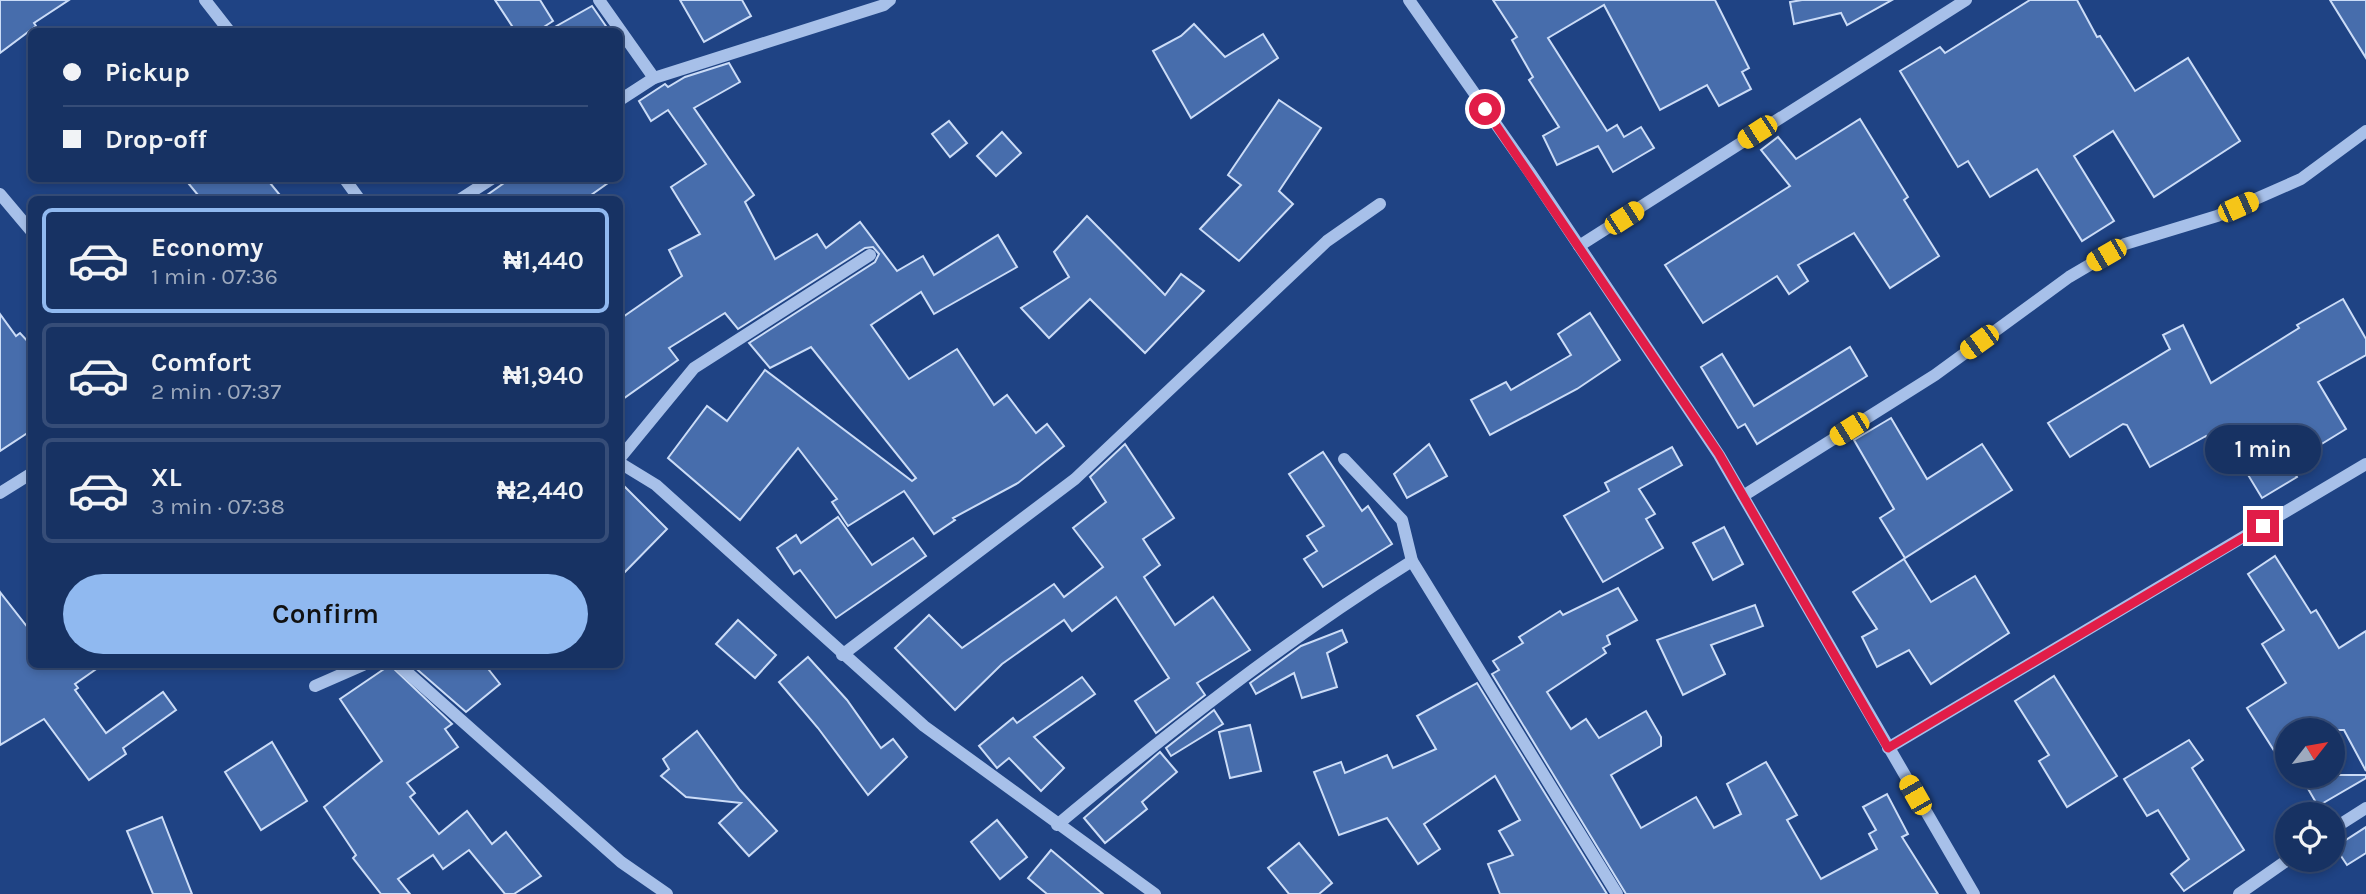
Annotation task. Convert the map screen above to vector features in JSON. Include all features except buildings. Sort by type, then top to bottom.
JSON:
[{"type":"street","points":[[205,0],[227,28]]},
{"type":"street","points":[[599,0],[619,28]]},
{"type":"street","points":[[623,98],[654,78],[884,5],[890,0]]},
{"type":"street","points":[[1409,0],[1719,454],[1974,894]]},
{"type":"street","points":[[1579,246],[1966,0]]},
{"type":"street","points":[[623,34],[654,78]]},
{"type":"street","points":[[1743,496],[1935,375],[2069,277],[2125,244],[2217,216],[2301,179],[2366,131]]},
{"type":"street","points":[[465,196],[487,182]]},
{"type":"street","points":[[0,194],[28,227]]},
{"type":"street","points":[[842,655],[1075,480],[1327,240],[1380,204]]},
{"type":"street","points":[[623,456],[694,368],[822,288],[870,254]]},
{"type":"street","points":[[1344,458],[1402,520],[1412,561],[1617,894]]},
{"type":"street","points":[[623,462],[656,485],[924,726],[1155,894]]},
{"type":"street","points":[[1888,748],[2366,464]]},
{"type":"street","points":[[0,493],[28,476]]},
{"type":"street","points":[[1057,825],[1166,735],[1320,619],[1412,561]]},
{"type":"street","points":[[315,686],[356,668]]},
{"type":"street","points":[[402,668],[621,862],[667,894]]},
{"type":"street","points":[[2345,821],[2366,808]]},
{"type":"street","points":[[2239,894],[2275,869]]},
{"type":"route","points":[[1485,109],[1719,454],[1888,748],[2263,526]]}]
